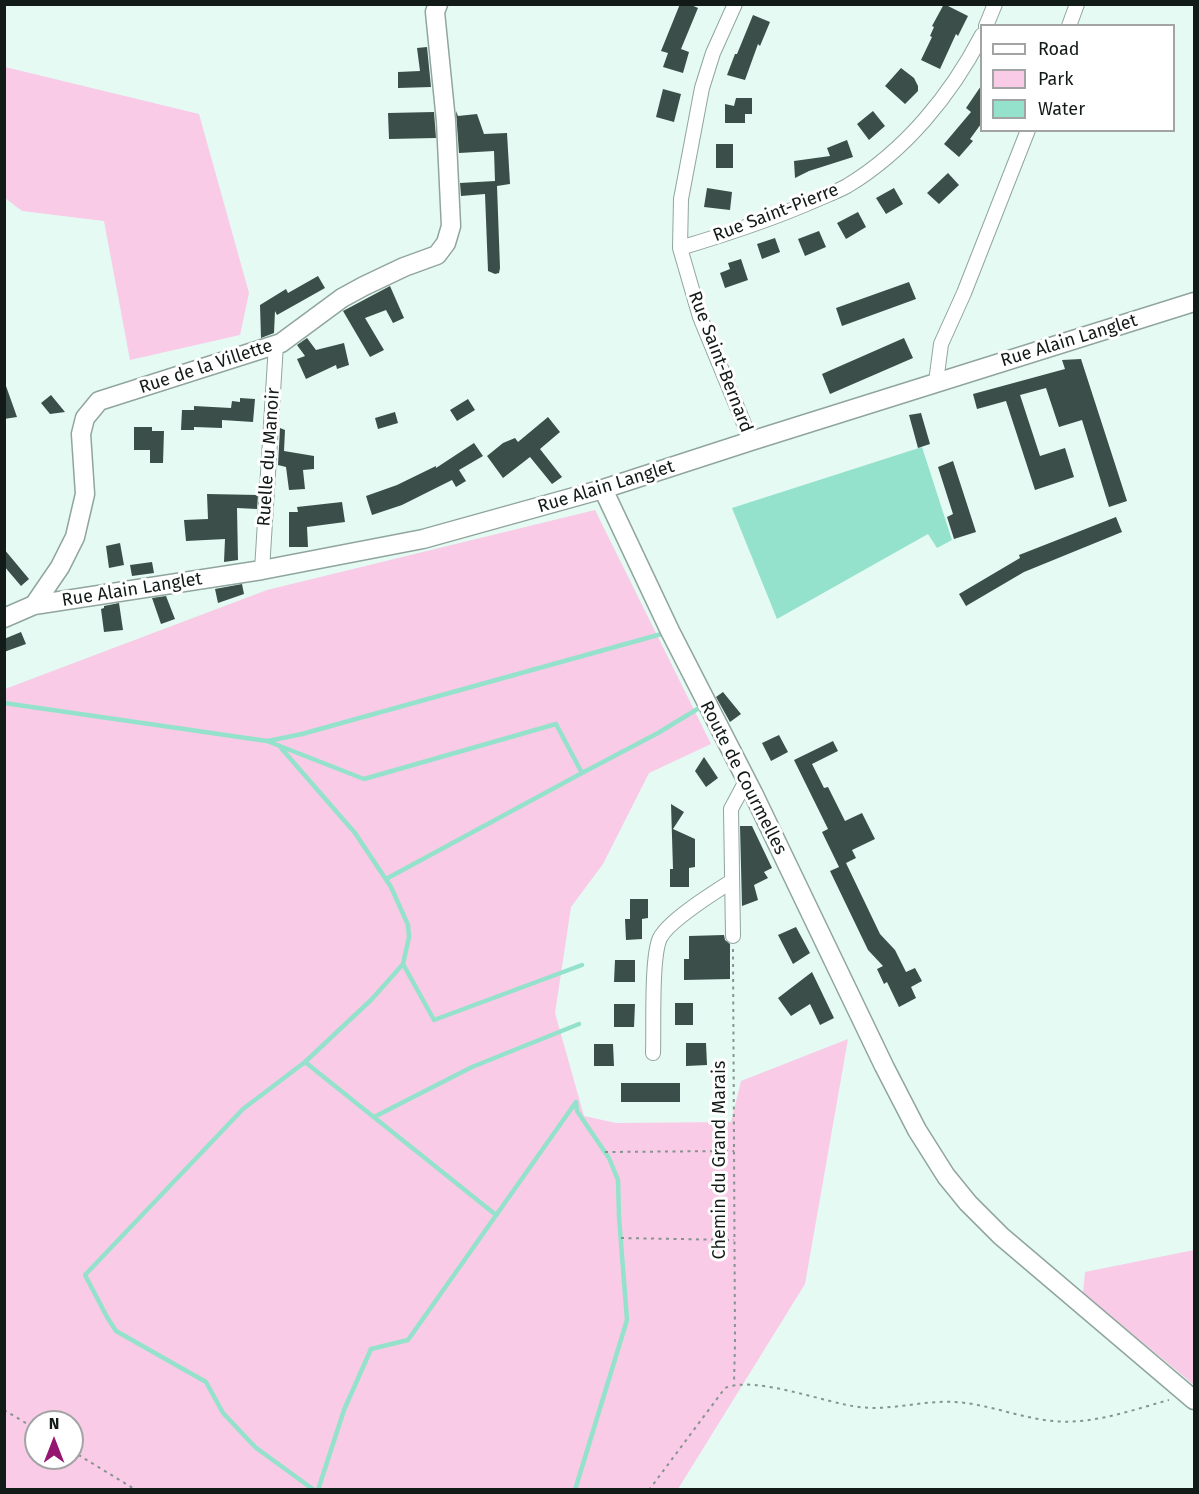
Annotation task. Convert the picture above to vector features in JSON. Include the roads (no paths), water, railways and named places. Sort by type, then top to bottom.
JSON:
[{"type":"street","name":"Rue de la Villette","points":[[34,605],[60,567],[75,537],[85,494],[81,434],[85,418],[99,401],[276,344],[364,286],[404,267],[437,255],[446,243],[451,226],[450,185],[435,12],[438,4]]},
{"type":"street","name":"Rue Saint-Bernard","points":[[735,4],[713,53],[702,88],[681,199],[680,248],[700,317],[751,441]]},
{"type":"street","points":[[987,24],[995,4]]},
{"type":"street","points":[[1070,24],[1077,4]]},
{"type":"street","name":"Rue Saint-Pierre","points":[[680,248],[799,208],[846,187],[887,158],[922,123],[952,86],[980,37]]},
{"type":"street","points":[[936,382],[940,344],[964,293],[1027,132]]},
{"type":"street","name":"Rue Alain Langlet","points":[[4,618],[34,605],[262,570],[423,539],[603,489],[1194,302]]},
{"type":"street","name":"Ruelle du Manoir","points":[[262,570],[276,344]]},
{"type":"street","name":"Route de Courmelles","points":[[603,489],[670,632],[746,781],[884,1066],[917,1130],[946,1176],[968,1203],[1001,1236],[1192,1397]]},
{"type":"street","points":[[733,936],[731,809],[746,781]]},
{"type":"street","points":[[654,1053],[656,959],[661,936],[703,899],[732,880]]},
{"type":"water","points":[[922,447],[952,540],[937,548],[928,534],[777,619],[732,508]]},
{"type":"waterway","points":[[268,741],[302,734],[665,633]]},
{"type":"waterway","points":[[4,703],[267,741],[364,779],[556,724],[582,773],[658,733],[704,705]]},
{"type":"waterway","points":[[281,748],[355,833],[391,887],[408,925],[409,937],[403,964],[372,999],[305,1062],[243,1109],[85,1275],[116,1331],[206,1382],[223,1413],[255,1447],[314,1490]]},
{"type":"waterway","points":[[386,879],[582,773]]},
{"type":"waterway","points":[[403,964],[434,1020],[582,965]]},
{"type":"waterway","points":[[374,1117],[472,1067],[579,1024]]},
{"type":"waterway","points":[[305,1062],[496,1215]]},
{"type":"waterway","points":[[318,1490],[344,1410],[371,1349],[408,1340],[576,1102]]},
{"type":"waterway","points":[[575,1490],[627,1320],[618,1180],[609,1158],[577,1111],[576,1102]]}]
